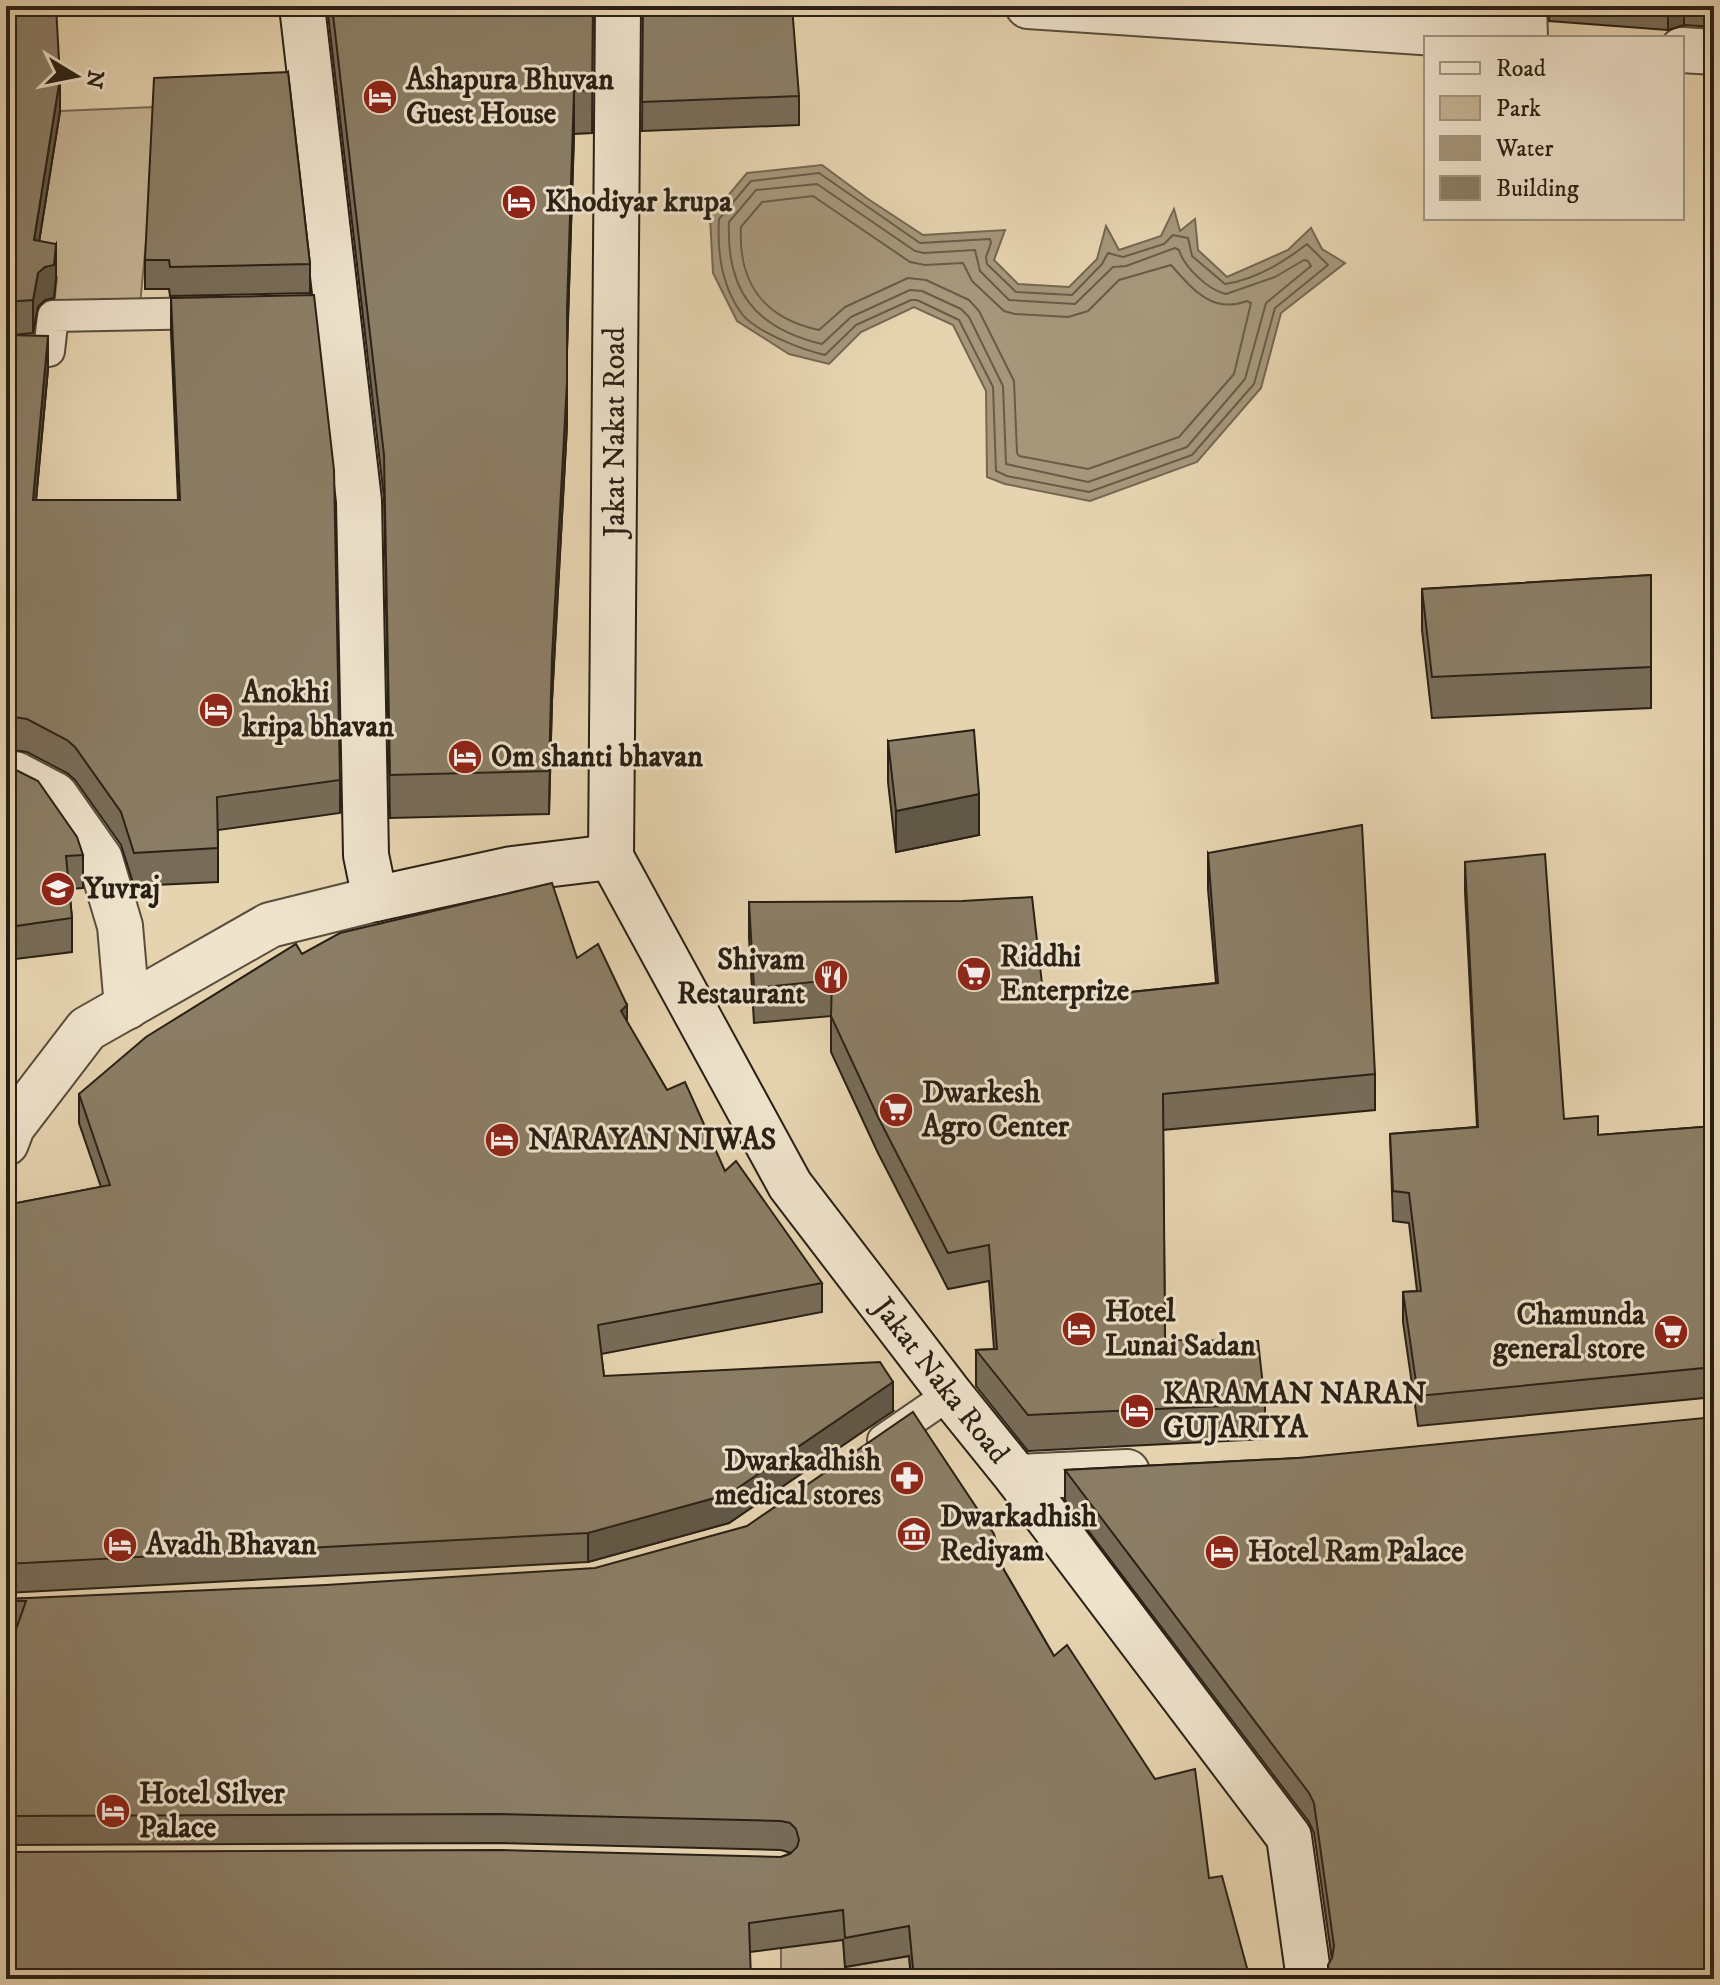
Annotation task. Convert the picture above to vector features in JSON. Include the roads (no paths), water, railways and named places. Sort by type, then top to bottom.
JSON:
[{"type":"main road","points":[[302,6],[322,311],[359,501],[366,855],[375,899]]},
{"type":"main road","name":"Jakat Nakat Road","points":[[611,857],[618,6]]},
{"type":"main road","points":[[1028,6],[1481,36]]},
{"type":"main road","points":[[1524,6],[1525,36]]},
{"type":"main road","points":[[1684,50],[1714,52]]},
{"type":"main road","points":[[6,774],[15,774],[55,795],[100,859],[120,926],[127,1007]]},
{"type":"main road","points":[[8,1131],[87,1029],[270,925],[512,869],[611,857]]},
{"type":"main road","name":"Jakat Naka Road","points":[[611,857],[790,1185],[1017,1477],[1289,1837],[1309,1979]]},
{"type":"main road","points":[[1017,1477],[1172,1469]]},
{"type":"lane","points":[[6,352],[49,351],[53,316],[246,313]]},
{"type":"lane","points":[[860,1456],[950,1394]]},
{"type":"water","points":[[822,165],[923,235],[1005,230],[994,260],[1018,284],[1069,287],[1097,259],[1106,226],[1119,250],[1161,236],[1174,209],[1180,231],[1195,219],[1198,250],[1227,277],[1288,250],[1311,228],[1322,249],[1345,263],[1281,313],[1261,388],[1197,462],[1090,501],[1005,484],[987,477],[986,391],[953,325],[914,307],[861,332],[829,364],[789,354],[737,321],[713,273],[710,217],[747,173]]},
{"type":"place","name":"Ashapura Bhuvan Guest House","points":[[380,97]]},
{"type":"place","name":"Khodiyar krupa","points":[[519,202]]},
{"type":"place","name":"Anokhi kripa bhavan","points":[[216,710]]},
{"type":"place","name":"Om shanti bhavan","points":[[465,757]]},
{"type":"place","name":"Yuvraj","points":[[58,889]]},
{"type":"place","name":"Riddhi Enterprize","points":[[974,974]]},
{"type":"place","name":"Shivam Restaurant","points":[[831,977]]},
{"type":"place","name":"Dwarkesh Agro Center","points":[[896,1110]]},
{"type":"place","name":"NARAYAN NIWAS","points":[[502,1140]]},
{"type":"place","name":"Hotel Lunai Sadan","points":[[1079,1329]]},
{"type":"place","name":"Chamunda general store","points":[[1671,1332]]},
{"type":"place","name":"KARAMAN NARAN GUJARIYA","points":[[1137,1411]]},
{"type":"place","name":"Dwarkadhish medical stores","points":[[907,1478]]},
{"type":"place","name":"Dwarkadhish Rediyam","points":[[914,1534]]},
{"type":"place","name":"Avadh Bhavan","points":[[120,1545]]},
{"type":"place","name":"Hotel Ram Palace","points":[[1222,1552]]},
{"type":"place","name":"Hotel Silver Palace","points":[[113,1811]]}]
